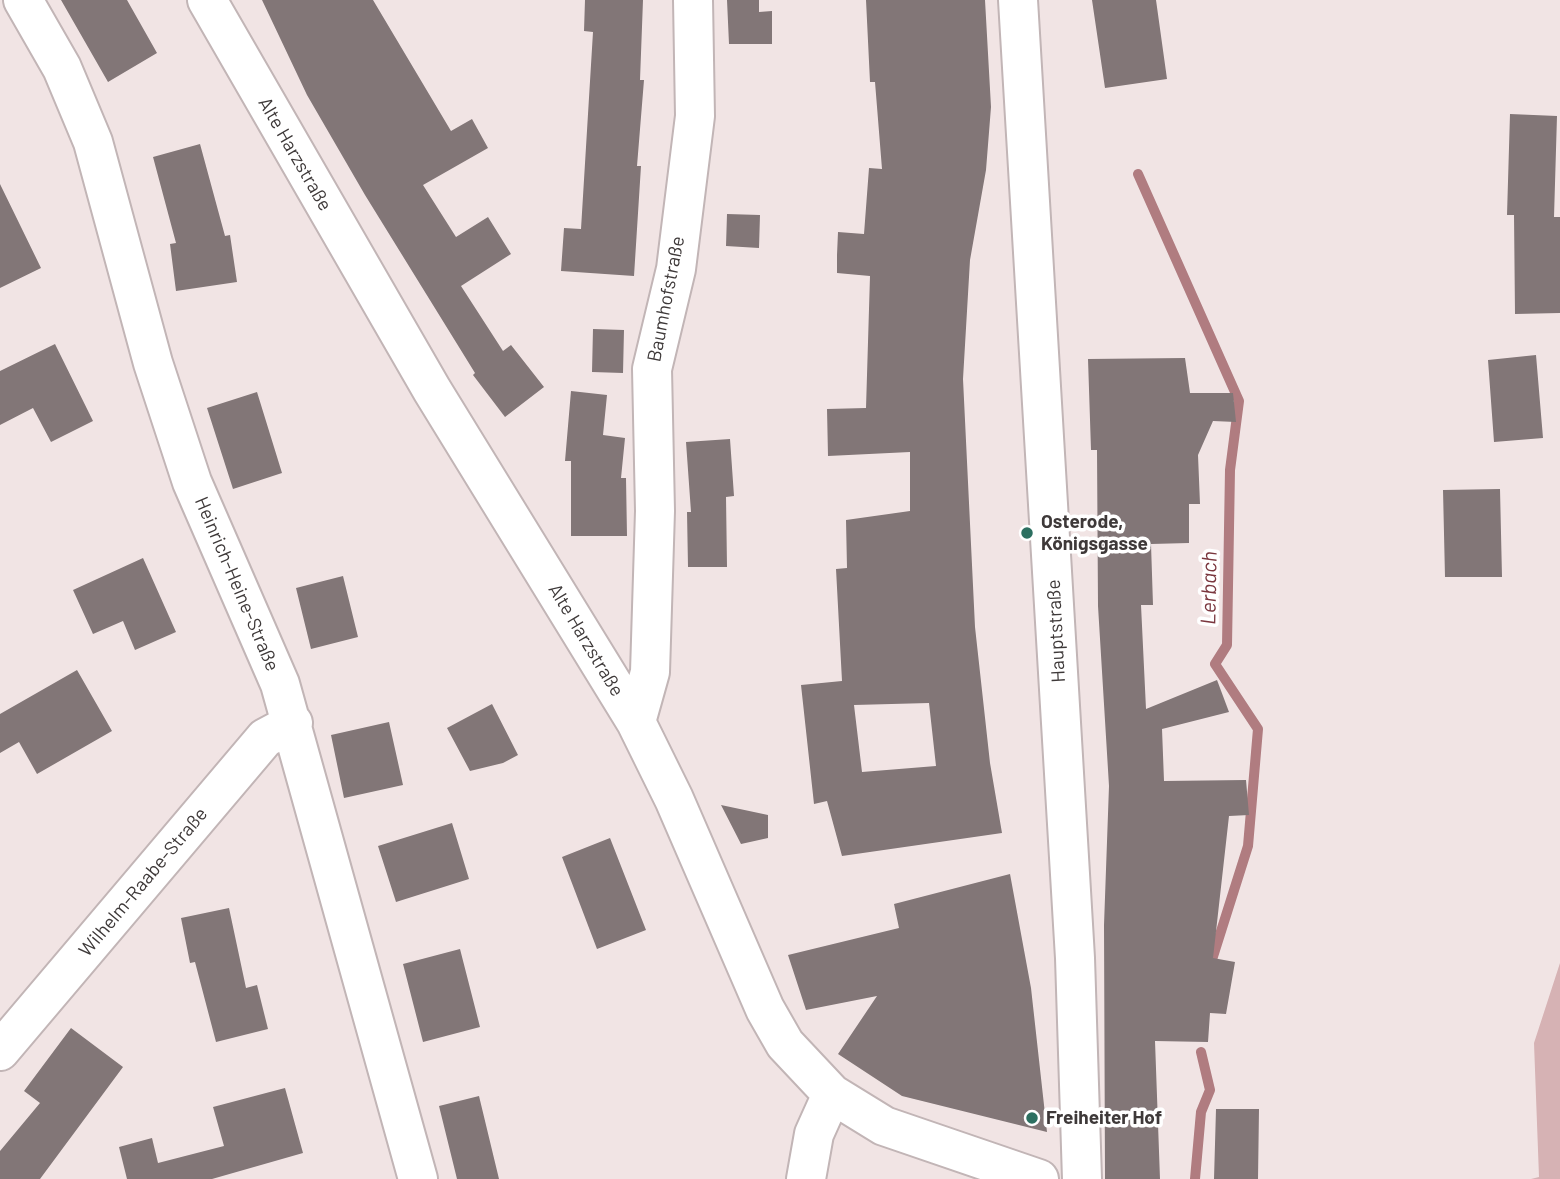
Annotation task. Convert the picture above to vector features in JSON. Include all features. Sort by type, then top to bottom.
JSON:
[{"type":"street","name":"Heinrich-Heine-Straße","points":[[23,0],[62,68],[93,142],[153,363],[192,482],[280,684],[418,1179]]},
{"type":"street","name":"Alte Harzstraße","points":[[207,0],[432,390],[636,722],[674,799],[765,1009],[785,1044],[832,1094],[884,1126],[1039,1179]]},
{"type":"street","name":"Baumhofstraße","points":[[636,722],[650,672],[655,511],[652,369],[676,269],[695,116],[694,0]]},
{"type":"street","name":"Hauptstraße","points":[[1018,0],[1074,944],[1082,1179]]},
{"type":"street","name":"Wilhelm-Raabe-Straße","points":[[0,1051],[265,738],[293,723]]},
{"type":"street","points":[[806,1179],[814,1134],[832,1094]]},
{"type":"shaded area","points":[[1560,963],[1560,1179],[1531,1179],[1539,1177],[1534,1043]]},
{"type":"building","points":[[61,0],[127,0],[157,53],[108,82]]},
{"type":"building","points":[[262,0],[373,0],[451,131],[472,119],[488,148],[423,185],[456,237],[488,217],[511,254],[461,286],[503,351],[511,345],[544,387],[505,417],[473,375],[475,373],[365,195],[307,95]]},
{"type":"building","points":[[585,0],[643,0],[640,80],[644,80],[637,166],[641,166],[634,276],[561,271],[564,228],[581,229],[593,32],[584,31]]},
{"type":"building","points":[[727,0],[759,0],[759,12],[772,11],[772,44],[729,44]]},
{"type":"building","points":[[866,0],[985,0],[991,107],[986,170],[970,260],[963,379],[975,627],[990,763],[1002,833],[842,856],[827,801],[814,804],[801,685],[842,681],[836,569],[847,568],[846,520],[910,511],[910,452],[828,456],[827,409],[866,408],[870,276],[837,273],[837,255],[838,232],[864,234],[869,168],[882,169],[875,82],[870,82]],"holes":[[[929,703],[936,766],[862,772],[854,705]]]},
{"type":"building","points":[[1092,0],[1156,0],[1167,79],[1105,88]]},
{"type":"building","points":[[1510,114],[1557,116],[1554,217],[1560,217],[1560,313],[1515,314],[1514,215],[1507,215]]},
{"type":"building","points":[[200,144],[225,236],[230,235],[237,282],[176,291],[170,244],[176,243],[153,157]]},
{"type":"building","points":[[0,184],[41,268],[0,288]]},
{"type":"building","points":[[727,214],[760,215],[759,248],[726,246]]},
{"type":"building","points":[[593,329],[624,330],[623,373],[592,372]]},
{"type":"building","points":[[55,344],[93,421],[51,442],[33,408],[0,425],[0,371]]},
{"type":"building","points":[[1536,355],[1543,438],[1494,442],[1488,360]]},
{"type":"building","points":[[1185,358],[1190,393],[1233,393],[1236,422],[1213,421],[1198,455],[1200,504],[1189,504],[1189,543],[1151,544],[1153,605],[1141,605],[1146,709],[1217,680],[1229,712],[1162,729],[1164,781],[1246,780],[1249,815],[1229,816],[1213,958],[1235,962],[1226,1014],[1210,1013],[1208,1042],[1155,1041],[1160,1179],[1105,1179],[1104,925],[1109,786],[1098,606],[1097,450],[1091,450],[1088,359]]},
{"type":"building","points":[[571,391],[607,395],[603,435],[625,438],[621,478],[626,478],[627,536],[571,536],[571,461],[565,461]]},
{"type":"building","points":[[257,392],[282,473],[233,489],[207,408]]},
{"type":"building","points":[[730,439],[734,496],[726,497],[727,567],[688,567],[687,512],[691,512],[686,442]]},
{"type":"building","points":[[1500,489],[1502,577],[1445,577],[1443,490]]},
{"type":"building","points":[[143,558],[176,632],[135,650],[123,621],[93,634],[73,590]]},
{"type":"building","points":[[343,576],[358,637],[311,649],[296,588]]},
{"type":"building","points":[[77,670],[112,731],[37,774],[19,742],[0,753],[0,714]]},
{"type":"building","points":[[492,704],[518,755],[503,763],[470,771],[447,728]]},
{"type":"building","points":[[389,722],[403,785],[344,798],[331,735]]},
{"type":"building","points":[[721,805],[768,815],[768,838],[741,844]]},
{"type":"building","points":[[452,823],[469,879],[396,902],[378,846]]},
{"type":"building","points":[[610,838],[646,930],[597,949],[562,857]]},
{"type":"building","points":[[1010,874],[1031,988],[1047,1132],[902,1096],[838,1054],[877,996],[806,1010],[788,955],[899,928],[894,904]]},
{"type":"building","points":[[229,908],[246,988],[257,985],[268,1029],[216,1042],[195,962],[190,963],[181,918]]},
{"type":"building","points":[[460,949],[480,1027],[423,1042],[403,964]]},
{"type":"building","points":[[71,1028],[123,1067],[40,1179],[0,1179],[0,1151],[40,1103],[24,1091]]},
{"type":"building","points":[[285,1088],[303,1153],[212,1179],[127,1179],[119,1147],[152,1138],[158,1163],[224,1146],[213,1107]]},
{"type":"building","points":[[479,1096],[499,1179],[457,1179],[439,1106]]},
{"type":"building","points":[[1216,1109],[1259,1109],[1258,1179],[1214,1179]]},
{"type":"waterway","name":"Lerbach","points":[[1138,174],[1239,401],[1230,470],[1227,645],[1215,664],[1258,729],[1248,846],[1210,966]]},
{"type":"waterway","name":"Lerbach","points":[[1195,1179],[1201,1112],[1210,1090],[1201,1052]]},
{"type":"place","name":"Osterode, Königsgasse","points":[[1027,533]]},
{"type":"place","name":"Freiheiter Hof","points":[[1032,1118]]}]
